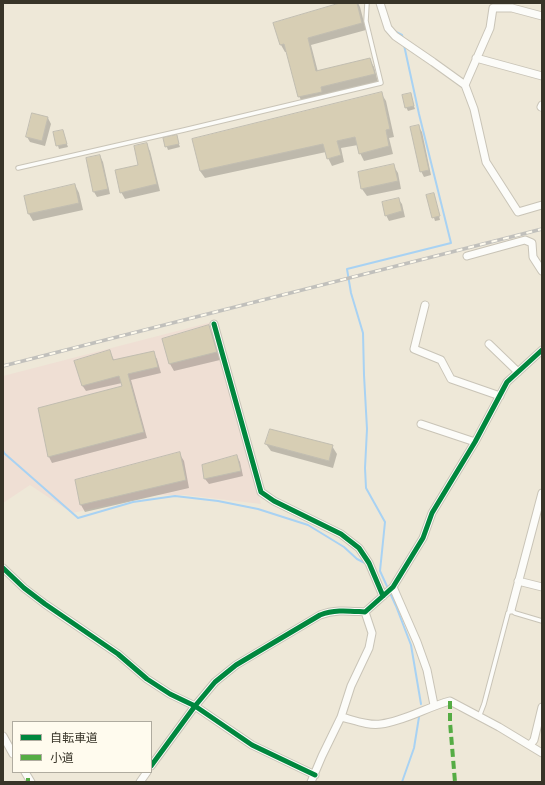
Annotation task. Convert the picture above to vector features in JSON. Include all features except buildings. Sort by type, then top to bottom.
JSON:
[{"type":"street","points":[[380,3],[387,26],[395,36],[465,85],[474,109],[486,162],[518,212],[542,205]]},
{"type":"street","points":[[465,85],[490,28],[493,6],[512,8],[542,16]]},
{"type":"street","points":[[476,58],[542,76]]},
{"type":"street","points":[[467,256],[525,240],[532,243],[533,257],[542,271]]},
{"type":"street","points":[[425,305],[414,349],[441,360],[451,379],[500,396]]},
{"type":"street","points":[[214,324],[261,492],[274,501],[342,534],[359,548],[369,563],[384,596]]},
{"type":"street","points":[[489,344],[518,372]]},
{"type":"street","points":[[152,765],[195,706],[215,682],[236,665],[320,615],[331,611],[344,610],[365,612],[384,596],[392,587],[423,538],[432,513],[475,442],[507,382],[542,350]]},
{"type":"street","points":[[421,424],[475,442]]},
{"type":"street","points":[[511,610],[542,492]]},
{"type":"street","points":[[3,568],[29,592],[118,654],[147,679],[170,694],[195,706],[252,745],[313,779],[322,756],[341,717],[351,686],[369,648],[372,633],[365,612]]},
{"type":"street","points":[[518,581],[542,587]]},
{"type":"street","points":[[392,587],[417,642],[427,670],[434,705]]},
{"type":"street","points":[[341,717],[368,723],[381,724],[401,719],[434,705],[450,701],[530,745],[542,754]]},
{"type":"street","points":[[530,745],[534,740],[542,708]]},
{"type":"street","points":[[3,736],[12,752]]},
{"type":"street","points":[[26,773],[31,782]]},
{"type":"street","points":[[140,782],[146,773]]},
{"type":"lane","points":[[18,168],[381,83],[366,21],[367,3]]},
{"type":"lane","points":[[480,717],[508,613],[511,610],[515,613],[542,621]]},
{"type":"shaded area","points":[[212,322],[261,504],[185,495],[157,495],[72,513],[30,485],[3,503],[3,376]]},
{"type":"waterway","points":[[394,31],[402,35],[403,39]]},
{"type":"waterway","points":[[404,45],[419,114],[451,243],[347,269],[351,293],[363,333],[367,429],[365,468],[366,488],[385,522],[380,571],[396,606],[411,645],[421,704]]},
{"type":"waterway","points":[[3,450],[4,453],[78,518],[133,502],[175,496],[218,501],[258,509],[308,525],[344,547],[357,559],[367,564]]},
{"type":"waterway","points":[[402,782],[414,748],[419,717]]},
{"type":"railway","points":[[3,366],[542,229]]},
{"type":"marked path","points":[[450,701],[450,722],[455,782]]},
{"type":"cycle path","points":[[214,324],[261,492],[274,501],[341,534],[359,548],[369,563],[383,596]]},
{"type":"cycle path","points":[[152,765],[195,706],[215,682],[236,665],[320,615],[337,611],[365,612],[393,587],[423,538],[432,513],[475,442],[507,382],[542,350]]},
{"type":"cycle path","points":[[3,568],[24,588],[118,654],[147,679],[170,694],[195,706],[252,745],[315,775]]}]
